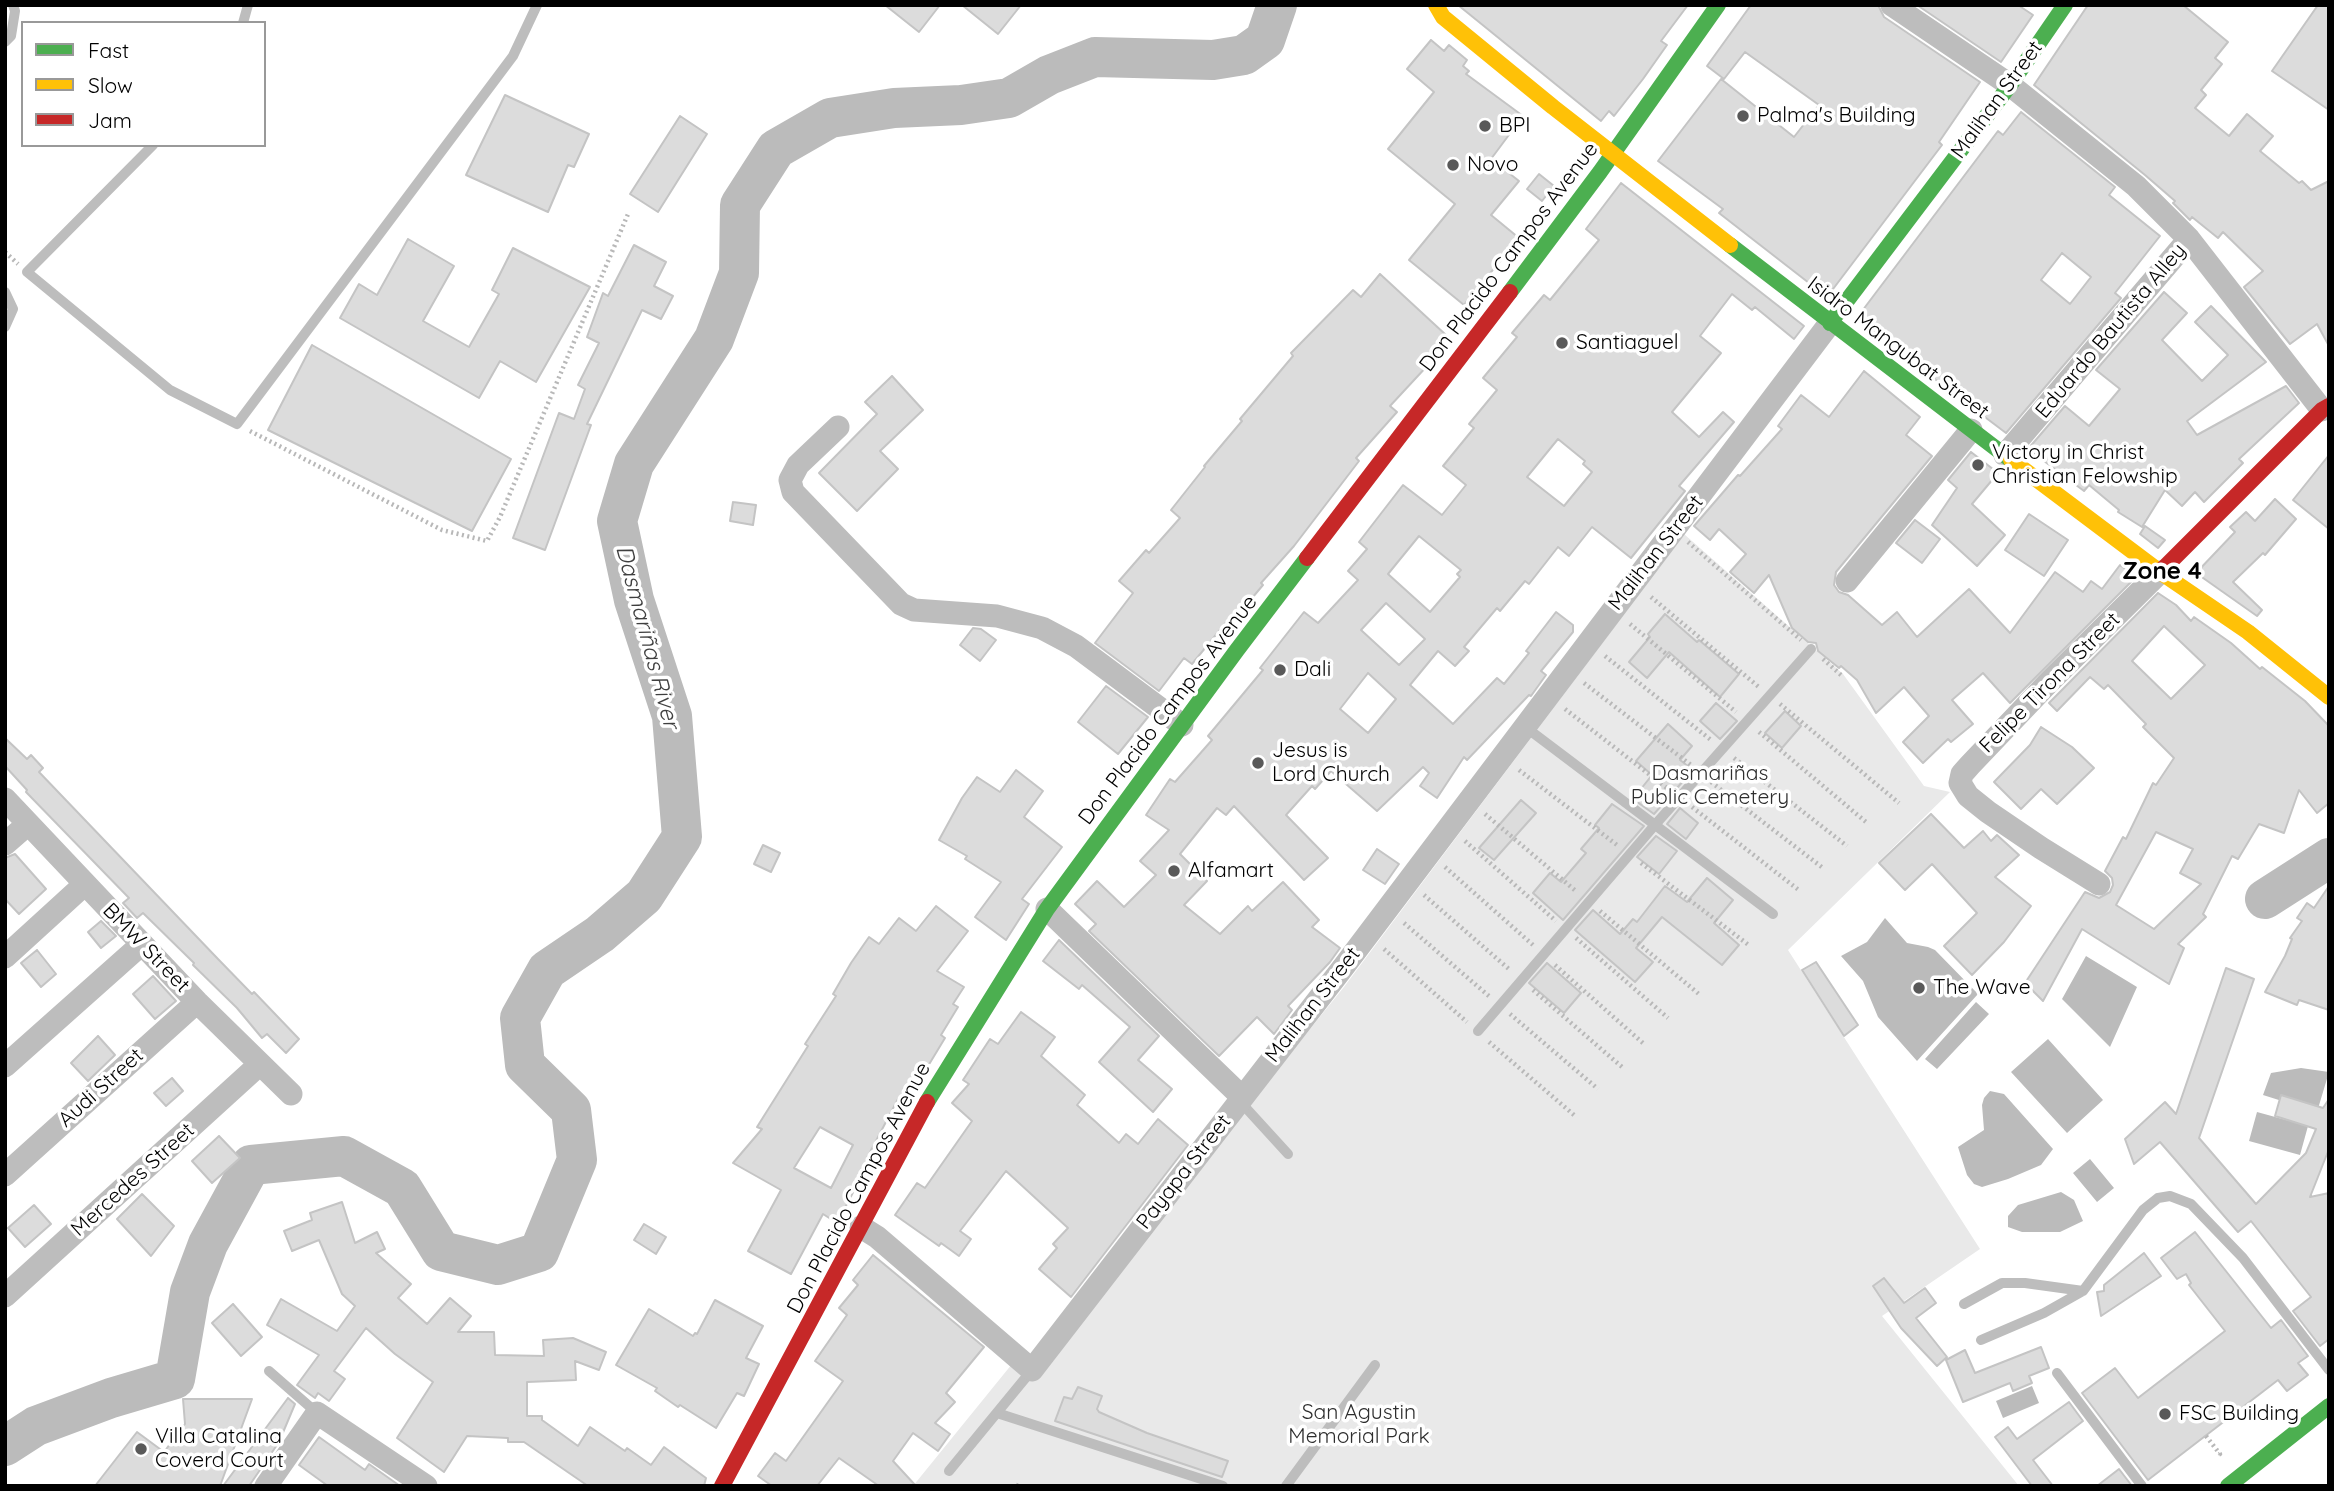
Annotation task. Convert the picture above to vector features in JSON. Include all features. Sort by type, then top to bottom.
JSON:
[{"type":"main road","name":"Isidro Mangubat Street","points":[[1436,5],[1443,17],[1830,323],[2161,572],[2248,632],[2329,697]]},
{"type":"main road","name":"Don Placido Campos Avenue","points":[[722,1486],[920,1114],[1047,909],[1182,725],[1613,154],[1718,5]]},
{"type":"main road","name":"Malihan Street","points":[[1830,323],[2010,86],[2065,5]]},
{"type":"main road","name":"Felipe Tirona Street","points":[[2161,572],[2325,408]]},
{"type":"main road","points":[[2228,1486],[2329,1406]]},
{"type":"street","points":[[1892,5],[2010,86],[2136,187],[2189,239],[2325,408]]},
{"type":"street","name":"Eduardo Bautista Alley","points":[[2005,455],[2189,239]]},
{"type":"street","name":"Malihan Street","points":[[1242,1097],[1345,965],[1830,323]]},
{"type":"street","points":[[838,427],[798,465],[790,480],[793,492],[901,604],[914,610],[997,616],[1042,628],[1076,646],[1182,725]]},
{"type":"street","points":[[1847,581],[1971,430]]},
{"type":"street","name":"Felipe Tirona Street","points":[[2099,884],[1988,812],[1968,796],[1960,783],[1962,774],[2048,683],[2161,572]]},
{"type":"street","name":"BMW Street","points":[[5,799],[197,1002],[290,1094]]},
{"type":"street","points":[[5,844],[28,824]]},
{"type":"street","points":[[5,957],[85,884]]},
{"type":"street","name":"Payapa Street","points":[[1035,1366],[1242,1097],[1047,909]]},
{"type":"street","points":[[5,1066],[142,944]]},
{"type":"street","name":"Audi Street","points":[[5,1175],[197,1002]]},
{"type":"street","name":"Mercedes Street","points":[[5,1296],[260,1064]]},
{"type":"street","points":[[861,1227],[877,1237],[1035,1366]]},
{"type":"street","points":[[266,1486],[317,1413],[426,1486]]},
{"type":"lane","points":[[5,42],[10,36],[15,11],[13,5]]},
{"type":"lane","points":[[151,147],[27,272],[170,390],[237,424],[513,56],[537,5]]},
{"type":"lane","points":[[5,292],[13,309],[5,327]]},
{"type":"lane","points":[[1478,1031],[1654,825],[1811,649]]},
{"type":"lane","points":[[1524,726],[1773,915]]},
{"type":"lane","points":[[1242,1097],[1246,1108],[1288,1154]]},
{"type":"lane","points":[[1982,1340],[2043,1313],[2083,1291],[2143,1210],[2158,1198],[2170,1196],[2191,1204],[2243,1258],[2325,1356],[2329,1370]]},
{"type":"lane","points":[[1964,1304],[2002,1283],[2025,1283],[2083,1291]]},
{"type":"lane","points":[[1286,1486],[1375,1365]]},
{"type":"lane","points":[[949,1471],[1035,1366]]},
{"type":"lane","points":[[269,1371],[317,1413]]},
{"type":"lane","points":[[2057,1373],[2142,1486]]},
{"type":"lane","points":[[997,1413],[1223,1486]]},
{"type":"path","points":[[237,424],[442,530],[487,541],[500,517],[628,214]]},
{"type":"path","points":[[1674,530],[1841,675]]},
{"type":"path","points":[[2206,1436],[2220,1454]]},
{"type":"green space","points":[[1684,534],[1843,674],[1924,786],[1950,792],[1788,950],[1980,1249],[1882,1316],[2019,1486],[913,1486],[1012,1364],[1047,1369],[1246,1108],[1344,987]]},
{"type":"shaded area","name":"The Wave","points":[[1885,918],[1907,943],[1935,950],[1978,994],[1917,1061],[1878,1017],[1863,981],[1841,956],[1867,942]]},
{"type":"shaded area","points":[[2086,956],[2137,987],[2110,1047],[2062,999]]},
{"type":"shaded area","points":[[1976,1002],[1989,1014],[1937,1069],[1925,1059]]},
{"type":"shaded area","points":[[2048,1039],[2103,1100],[2067,1133],[2011,1072]]},
{"type":"shaded area","points":[[2301,1068],[2329,1072],[2317,1112],[2263,1095],[2271,1073]]},
{"type":"shaded area","points":[[1990,1091],[2004,1094],[2053,1149],[2041,1165],[1982,1187],[1974,1184],[1967,1175],[1958,1147],[1984,1130],[1982,1105]]},
{"type":"shaded area","points":[[2257,1112],[2308,1126],[2300,1155],[2249,1141]]},
{"type":"shaded area","points":[[2090,1159],[2114,1188],[2097,1202],[2073,1173]]},
{"type":"shaded area","points":[[2061,1192],[2074,1200],[2083,1221],[2060,1232],[2022,1232],[2008,1227],[2008,1216],[2018,1205]]},
{"type":"shaded area","points":[[2032,1386],[2039,1403],[2003,1418],[1996,1401]]},
{"type":"building","points":[[885,5],[940,5],[919,32]]},
{"type":"building","points":[[962,5],[1021,5],[998,34]]},
{"type":"building","points":[[1458,5],[1688,5],[1661,41],[1667,45],[1643,79],[1614,116],[1609,111],[1601,121]]},
{"type":"building","points":[[1751,5],[1878,5],[1884,17],[1980,82],[1939,142],[1942,145],[1827,297],[1719,213],[1723,209],[1658,161],[1721,79],[1794,137],[1819,105],[1745,52],[1724,79],[1707,66]]},
{"type":"building","points":[[1917,5],[2018,5],[2033,15],[2001,62]]},
{"type":"building","points":[[2088,5],[2183,5],[2228,42],[2215,58],[2222,64],[2201,90],[2206,95],[2195,108],[2229,136],[2247,114],[2273,136],[2260,151],[2299,183],[2302,181],[2311,190],[2329,181],[2329,346],[2317,324],[2290,344],[2244,287],[2263,271],[2223,232],[2218,238],[2192,217],[2190,220],[2173,203],[2175,201],[2145,175],[2034,85]]},
{"type":"building","points":[[2318,5],[2329,5],[2329,110],[2272,71]]},
{"type":"building","points":[[1431,40],[1444,51],[1449,45],[1467,60],[1463,66],[1469,71],[1466,74],[1523,116],[1491,159],[1519,181],[1491,215],[1519,238],[1464,305],[1409,260],[1455,204],[1388,149],[1434,92],[1407,69]]},
{"type":"building","points":[[505,95],[589,134],[574,167],[568,165],[548,212],[466,175]]},
{"type":"building","points":[[2021,112],[2115,187],[2109,195],[2160,236],[2115,293],[2121,298],[2006,433],[1920,368],[1923,364],[1889,337],[1885,342],[1856,319],[1998,131],[2003,135]],"holes":[[[2062,253],[2091,277],[2070,304],[2041,280]]]},
{"type":"building","points":[[680,116],[707,134],[658,212],[630,194]]},
{"type":"building","points":[[1539,174],[1554,186],[1542,201],[1527,189]]},
{"type":"building","points":[[1621,183],[1804,326],[1794,339],[1755,307],[1752,310],[1732,294],[1700,336],[1721,353],[1672,412],[1699,437],[1723,412],[1734,422],[1679,486],[1685,491],[1631,558],[1592,527],[1569,556],[1558,547],[1529,584],[1525,581],[1500,611],[1497,608],[1464,647],[1469,651],[1455,666],[1438,651],[1410,685],[1453,724],[1497,678],[1504,684],[1529,653],[1526,651],[1556,612],[1573,625],[1573,632],[1541,671],[1546,675],[1531,696],[1529,695],[1467,760],[1464,757],[1437,798],[1420,786],[1429,773],[1423,767],[1377,811],[1331,771],[1315,789],[1312,786],[1286,815],[1328,858],[1304,880],[1234,806],[1226,815],[1217,808],[1180,854],[1207,881],[1184,905],[1220,934],[1248,906],[1252,911],[1283,882],[1319,920],[1312,927],[1340,948],[1288,1006],[1292,1010],[1274,1034],[1257,1017],[1219,1056],[1089,931],[1096,924],[1075,904],[1097,881],[1124,907],[1156,875],[1140,861],[1169,830],[1146,815],[1170,779],[1175,782],[1212,740],[1208,736],[1263,670],[1260,668],[1304,612],[1318,623],[1358,580],[1348,571],[1367,549],[1359,542],[1403,485],[1442,515],[1466,485],[1443,466],[1474,428],[1469,424],[1497,390],[1483,378],[1517,337],[1512,333],[1544,295],[1550,300],[1599,240],[1586,229]],"holes":[[[1558,439],[1585,461],[1583,464],[1592,472],[1564,506],[1527,477]],[[1419,536],[1461,570],[1457,574],[1460,577],[1430,612],[1388,574]],[[1386,603],[1425,639],[1399,665],[1361,630]],[[1368,673],[1396,699],[1368,733],[1340,709]]]},
{"type":"building","points":[[408,239],[454,266],[423,321],[469,347],[499,294],[492,290],[513,248],[590,287],[536,382],[500,361],[479,398],[340,318],[359,284],[377,295]]},
{"type":"building","points":[[634,245],[666,262],[654,286],[673,296],[661,319],[642,310],[587,424],[591,425],[545,550],[513,538],[559,413],[574,419],[585,389],[578,385],[599,343],[587,337],[603,293],[608,296]]},
{"type":"building","points":[[1380,274],[1446,335],[1423,360],[1428,365],[1390,406],[1397,412],[1356,458],[1359,461],[1294,546],[1261,583],[1263,585],[1236,617],[1233,614],[1192,664],[1184,658],[1159,691],[1095,643],[1133,593],[1119,581],[1146,550],[1149,553],[1180,518],[1171,510],[1242,421],[1240,419],[1293,356],[1291,353],[1353,290],[1361,297]]},
{"type":"building","points":[[2164,292],[2187,313],[2162,340],[2202,381],[2228,355],[2195,322],[2211,306],[2266,362],[2187,421],[2197,435],[2286,386],[2299,403],[2239,459],[2243,463],[2204,502],[2195,492],[2182,506],[2165,490],[2142,527],[2118,512],[2119,510],[2089,485],[2084,491],[2028,449],[2065,406],[2089,426],[2120,389],[2096,370]]},
{"type":"building","points":[[312,345],[511,459],[472,531],[268,430]]},
{"type":"building","points":[[1864,371],[1920,417],[1906,435],[1932,456],[1836,572],[1834,585],[1839,592],[1848,595],[1882,625],[1897,612],[1917,637],[1969,589],[2010,633],[2055,572],[2083,592],[2091,581],[2102,589],[2120,565],[2136,577],[2010,703],[1983,673],[1952,700],[1973,724],[1951,742],[1948,739],[1923,763],[1903,742],[1929,716],[1904,687],[1876,713],[1857,680],[1818,651],[1816,643],[1808,642],[1792,628],[1769,575],[1754,593],[1730,572],[1746,554],[1719,529],[1710,540],[1694,526],[1782,429],[1778,426],[1801,395],[1829,417]]},
{"type":"building","points":[[892,376],[923,410],[880,451],[898,469],[857,511],[819,473],[877,414],[865,402]]},
{"type":"building","points":[[1971,452],[1998,473],[1972,504],[2005,535],[1977,566],[1932,525],[1957,488],[1948,480]]},
{"type":"building","points":[[2329,455],[2329,529],[2293,500]]},
{"type":"building","points":[[2275,499],[2296,519],[2265,555],[2263,553],[2233,582],[2262,610],[2257,616],[2196,573],[2235,532],[2230,527],[2246,512],[2255,521]]},
{"type":"building","points":[[733,502],[756,505],[753,525],[730,521]]},
{"type":"building","points":[[2029,514],[2068,540],[2044,576],[2005,550]]},
{"type":"building","points":[[1915,520],[1940,539],[1922,563],[1896,543]]},
{"type":"building","points":[[2145,526],[2165,540],[2158,548],[2140,534]]},
{"type":"building","points":[[2158,593],[2176,605],[2191,621],[2194,617],[2231,643],[2260,669],[2262,667],[2305,701],[2329,726],[2329,803],[2317,813],[2299,790],[2284,833],[2259,824],[2238,859],[2232,856],[2203,914],[2206,917],[2178,944],[2184,948],[2169,984],[2082,929],[2043,1001],[2025,983],[2085,892],[2099,898],[2110,892],[2112,878],[2105,871],[2123,837],[2126,839],[2153,783],[2156,785],[2174,758],[2143,727],[2146,724],[2108,685],[2104,689],[2090,677],[2057,711],[2049,703]],"holes":[[[2164,626],[2205,665],[2171,699],[2132,661]],[[2156,832],[2193,849],[2180,873],[2201,884],[2154,929],[2116,905]]]},
{"type":"building","points":[[1665,614],[1739,674],[1720,697],[1669,652],[1647,678],[1629,662]]},
{"type":"building","points":[[973,628],[981,629],[996,640],[980,661],[960,645]]},
{"type":"building","points":[[1106,686],[1148,717],[1118,754],[1078,722]]},
{"type":"building","points":[[1716,703],[1737,721],[1720,739],[1700,721]]},
{"type":"building","points":[[1785,711],[1801,726],[1782,748],[1765,733]]},
{"type":"building","points":[[1668,724],[1692,746],[1680,760],[1693,770],[1654,814],[1633,799],[1652,775],[1636,761]]},
{"type":"building","points":[[2041,727],[2072,747],[2094,768],[2057,804],[2041,789],[2021,809],[1994,782],[2030,745]]},
{"type":"building","points":[[5,738],[27,759],[31,755],[43,768],[39,772],[252,994],[254,992],[299,1039],[286,1053],[267,1034],[262,1038],[237,1008],[143,913],[137,918],[123,903],[129,898],[26,792],[5,766]]},
{"type":"building","points":[[1016,770],[1043,791],[1024,817],[1062,847],[1022,899],[1029,904],[1006,940],[975,917],[1001,882],[965,859],[967,856],[939,840],[977,777],[1000,792]]},
{"type":"building","points":[[1521,800],[1536,813],[1494,860],[1479,848]]},
{"type":"building","points":[[1612,804],[1644,826],[1563,920],[1533,893],[1550,873],[1561,882],[1586,853],[1581,849],[1599,828],[1595,825]]},
{"type":"building","points":[[1680,808],[1698,823],[1686,839],[1667,824]]},
{"type":"building","points":[[1931,814],[1964,848],[1983,831],[1991,841],[1997,835],[2019,855],[1995,877],[2031,906],[2004,942],[1972,975],[1944,946],[1977,913],[1932,864],[1905,890],[1879,863]]},
{"type":"building","points":[[1656,836],[1677,851],[1659,874],[1637,857]]},
{"type":"building","points":[[763,845],[780,853],[771,872],[754,864]]},
{"type":"building","points":[[1377,849],[1399,864],[1385,884],[1363,870]]},
{"type":"building","points":[[15,854],[46,889],[19,914],[5,899],[5,858]]},
{"type":"building","points":[[1707,878],[1733,900],[1714,923],[1739,945],[1722,965],[1662,917],[1636,948],[1653,962],[1635,982],[1575,930],[1593,910],[1620,934],[1633,919],[1637,922],[1665,886],[1687,902]]},
{"type":"building","points":[[2329,886],[2329,1010],[2299,1000],[2297,1005],[2265,992],[2285,956],[2292,939],[2290,938],[2302,921],[2297,918],[2307,903],[2314,908]]},
{"type":"building","points":[[936,906],[968,931],[937,971],[964,987],[953,1004],[958,1007],[941,1035],[945,1038],[905,1104],[898,1099],[867,1158],[874,1162],[863,1183],[859,1181],[837,1223],[823,1214],[791,1274],[748,1251],[781,1190],[733,1163],[762,1129],[757,1127],[808,1046],[805,1044],[836,996],[833,994],[851,963],[869,937],[879,944],[899,918],[916,931]],"holes":[[[820,1127],[853,1145],[831,1188],[794,1168]]]},
{"type":"building","points":[[101,921],[116,936],[101,948],[88,932]]},
{"type":"building","points":[[1059,940],[1159,1036],[1138,1060],[1172,1089],[1153,1112],[1099,1062],[1130,1027],[1082,985],[1079,989],[1043,961]]},
{"type":"building","points":[[37,950],[56,974],[41,987],[21,963]]},
{"type":"building","points":[[1816,962],[1858,1025],[1844,1036],[1802,970]]},
{"type":"building","points":[[1547,963],[1581,993],[1564,1013],[1529,983]]},
{"type":"building","points":[[2226,968],[2254,979],[2199,1138],[2256,1204],[2306,1153],[2316,1129],[2275,1116],[2281,1095],[2323,1108],[2329,1099],[2329,1149],[2310,1197],[2329,1193],[2329,1339],[2320,1346],[2293,1311],[2311,1297],[2251,1221],[2238,1232],[2160,1142],[2134,1164],[2125,1139],[2165,1102],[2176,1114]]},
{"type":"building","points":[[153,976],[176,1001],[155,1019],[133,994]]},
{"type":"building","points":[[1021,1012],[1055,1037],[1041,1056],[1085,1095],[1077,1105],[1119,1143],[1126,1134],[1138,1144],[1158,1119],[1188,1145],[1071,1297],[1039,1269],[1057,1248],[1053,1244],[1068,1228],[1006,1171],[960,1231],[971,1239],[959,1256],[941,1243],[939,1246],[895,1215],[917,1183],[925,1188],[972,1121],[952,1103],[969,1084],[963,1080],[990,1039],[998,1044]]},
{"type":"building","points":[[98,1036],[115,1055],[88,1081],[71,1063]]},
{"type":"building","points":[[172,1078],[183,1091],[166,1106],[154,1093]]},
{"type":"building","points":[[219,1136],[240,1158],[212,1183],[192,1161]]},
{"type":"building","points":[[142,1194],[174,1226],[151,1256],[117,1219]]},
{"type":"building","points":[[342,1202],[355,1243],[377,1232],[385,1249],[376,1253],[411,1284],[398,1298],[427,1324],[450,1298],[471,1316],[458,1332],[494,1332],[495,1355],[544,1356],[543,1340],[573,1338],[606,1352],[599,1370],[575,1361],[576,1380],[527,1382],[527,1416],[542,1416],[542,1420],[578,1446],[590,1427],[651,1465],[664,1447],[706,1478],[704,1486],[588,1486],[524,1442],[508,1442],[508,1438],[467,1436],[444,1472],[397,1438],[433,1382],[366,1328],[334,1371],[345,1379],[329,1401],[318,1393],[315,1398],[297,1385],[319,1355],[267,1325],[281,1299],[337,1331],[355,1306],[342,1294],[319,1240],[292,1251],[284,1231],[312,1220],[310,1213]]},
{"type":"building","points":[[34,1205],[51,1224],[25,1247],[8,1228]]},
{"type":"building","points":[[644,1224],[666,1237],[656,1254],[634,1240]]},
{"type":"building","name":"FSC Building","points":[[2195,1232],[2271,1328],[2281,1320],[2308,1356],[2298,1363],[2308,1375],[2287,1391],[2278,1380],[2148,1480],[2082,1393],[2115,1368],[2138,1398],[2225,1331],[2189,1285],[2191,1283],[2186,1274],[2177,1279],[2161,1258]]},
{"type":"building","points":[[2144,1253],[2161,1276],[2101,1316],[2097,1292],[2104,1291],[2104,1285]]},
{"type":"building","points":[[873,1255],[984,1347],[946,1393],[955,1402],[935,1423],[950,1434],[938,1451],[913,1433],[893,1461],[916,1486],[879,1486],[839,1458],[817,1486],[772,1486],[758,1476],[775,1453],[786,1461],[843,1381],[815,1361],[847,1315],[839,1308],[858,1285],[853,1280]]},
{"type":"building","points":[[1884,1278],[1904,1303],[1925,1288],[1936,1303],[1916,1318],[1947,1357],[1937,1366],[1901,1328],[1873,1286]]},
{"type":"building","points":[[715,1300],[763,1326],[746,1358],[759,1364],[744,1396],[737,1393],[716,1428],[680,1405],[678,1407],[655,1391],[657,1388],[616,1365],[649,1309],[693,1336],[697,1334]]},
{"type":"building","points":[[233,1304],[262,1337],[241,1356],[212,1323]]},
{"type":"building","points":[[2041,1347],[2049,1368],[2029,1376],[2032,1383],[2013,1391],[2010,1383],[1963,1402],[1946,1360],[1965,1350],[1975,1373]]},
{"type":"building","points":[[1078,1387],[1102,1396],[1097,1409],[1099,1412],[1147,1433],[1228,1461],[1222,1477],[1055,1421],[1064,1397],[1072,1399]]},
{"type":"building","points":[[288,1398],[295,1404],[279,1442],[249,1486],[223,1486]]},
{"type":"building","points":[[183,1399],[252,1399],[220,1486],[95,1486],[137,1432],[164,1452],[185,1424]]},
{"type":"building","points":[[2069,1402],[2083,1421],[2033,1460],[2053,1486],[2032,1486],[1995,1437],[2008,1427],[2017,1439]]},
{"type":"building","points":[[319,1437],[365,1470],[369,1464],[400,1486],[328,1486],[299,1465]]},
{"type":"building","points":[[2119,1469],[2132,1486],[2097,1486]]},
{"type":"waterway","name":"Dasmariñas River","points":[[5,1446],[36,1426],[111,1398],[175,1379],[190,1292],[208,1244],[251,1165],[344,1156],[402,1188],[441,1251],[498,1265],[539,1252],[577,1160],[571,1110],[525,1065],[520,1018],[547,970],[600,934],[644,896],[682,837],[672,716],[634,600],[617,521],[634,464],[714,339],[739,273],[740,205],[776,149],[830,118],[894,108],[961,105],[1009,98],[1049,75],[1095,57],[1213,60],[1244,55],[1265,40],[1277,5]]},
{"type":"waterway","points":[[2265,899],[2329,858]]},
{"type":"traffic: fast","points":[[1510,292],[1600,172],[1718,5]]},
{"type":"traffic: fast","points":[[1830,323],[2010,85],[2065,5]]},
{"type":"traffic: fast","points":[[1730,245],[2011,460]]},
{"type":"traffic: fast","points":[[927,1102],[1047,909],[1307,558]]},
{"type":"traffic: fast","points":[[2228,1486],[2329,1406]]},
{"type":"traffic: slow","points":[[1436,5],[1443,17],[1553,107],[1730,245]]},
{"type":"traffic: slow","points":[[2011,460],[2160,572],[2248,632],[2329,697]]},
{"type":"traffic: jam","points":[[1307,558],[1510,292]]},
{"type":"traffic: jam","points":[[2160,572],[2329,406]]},
{"type":"traffic: jam","points":[[722,1486],[927,1102]]},
{"type":"place","name":"Palma's Building","points":[[1743,116]]},
{"type":"place","name":"BPI","points":[[1485,126]]},
{"type":"place","name":"Novo","points":[[1453,165]]},
{"type":"place","name":"Santiaguel","points":[[1562,343]]},
{"type":"place","name":"Victory in Christ Christian Felowship","points":[[1978,465]]},
{"type":"place","name":"Dali","points":[[1280,670]]},
{"type":"place","name":"Jesus is Lord Church","points":[[1258,763]]},
{"type":"place","name":"Alfamart","points":[[1174,871]]},
{"type":"place","name":"The Wave","points":[[1919,988]]},
{"type":"place","name":"FSC Building","points":[[2165,1414]]},
{"type":"place","name":"Villa Catalina Coverd Court","points":[[141,1449]]},
{"type":"district","name":"Zone 4","points":[[2162,572]]},
{"type":"park label","name":"Dasmariñas Public Cemetery","points":[[1710,786]]},
{"type":"park label","name":"San Agustin Memorial Park","points":[[1359,1425]]}]
